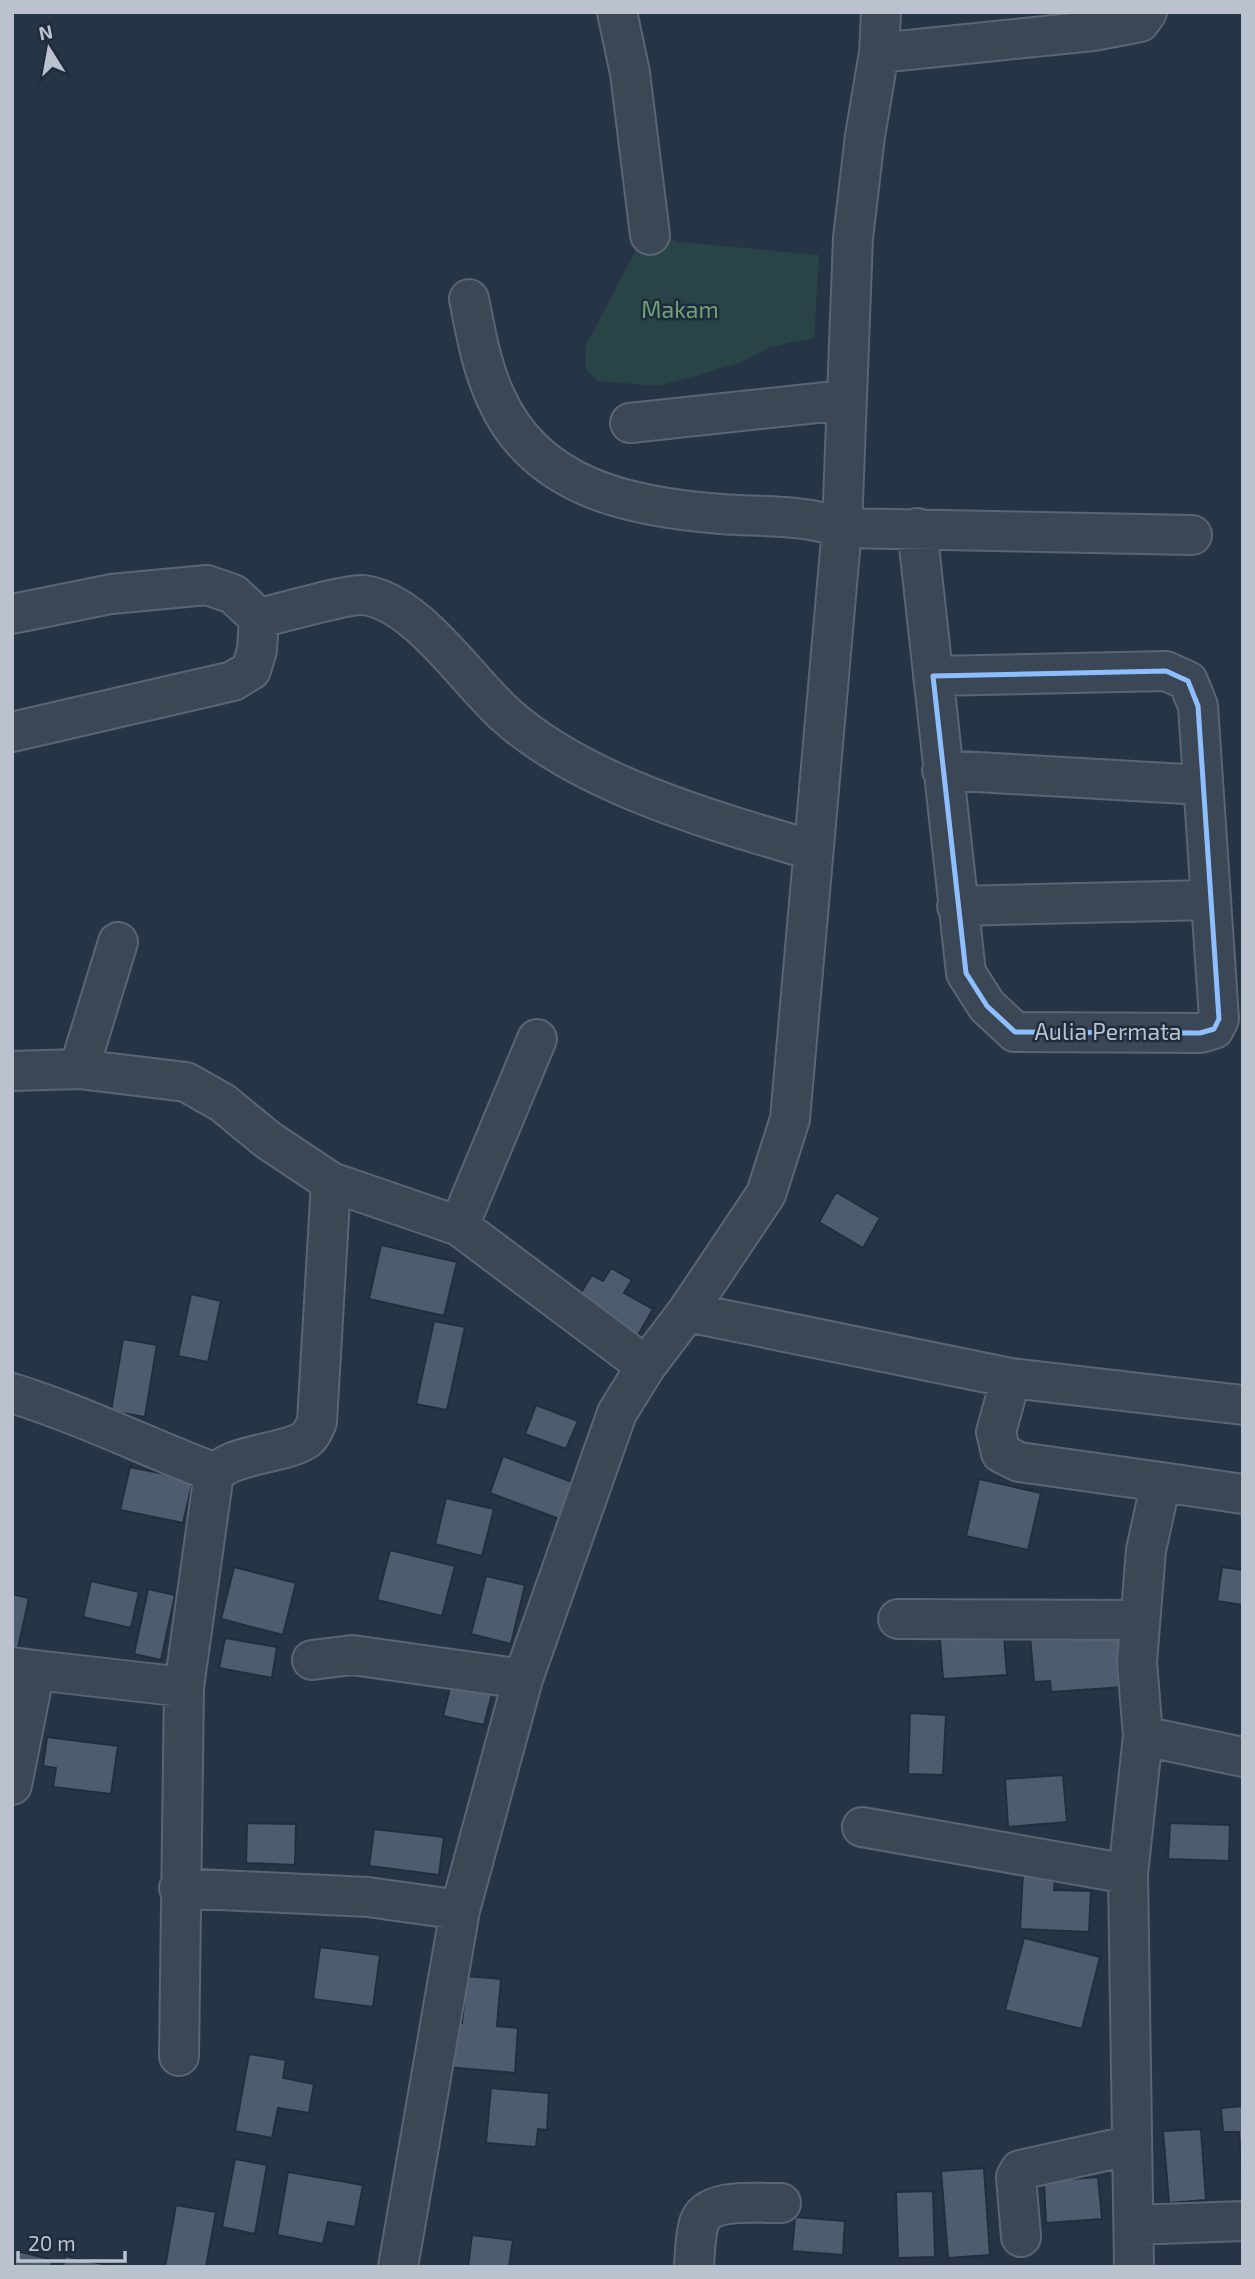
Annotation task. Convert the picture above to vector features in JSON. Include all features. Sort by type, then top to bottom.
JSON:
[{"type":"street","points":[[617,12],[630,73],[650,235]]},
{"type":"street","points":[[398,2267],[460,1910],[523,1679],[617,1413],[646,1366],[687,1312],[766,1194],[790,1119],[842,528],[853,238],[864,136],[879,53],[881,12]]},
{"type":"street","points":[[879,53],[1093,31],[1140,22],[1147,12]]},
{"type":"street","points":[[469,299],[480,354],[496,399],[526,446],[578,485],[639,503],[705,513],[824,521],[842,528],[1192,534]]},
{"type":"street","points":[[629,423],[845,400]]},
{"type":"street","name":"Aulia Permata","points":[[917,528],[942,770],[966,973],[987,1006],[1015,1032],[1200,1033],[1214,1028],[1219,1018],[1198,706],[1188,681],[1166,671],[933,676]]},
{"type":"street","points":[[12,614],[111,594],[207,585],[233,594],[259,618]]},
{"type":"street","points":[[259,618],[362,595],[407,612],[508,717],[579,766],[729,826],[812,850]]},
{"type":"street","points":[[12,732],[233,681],[251,670],[257,650],[259,618]]},
{"type":"street","points":[[942,770],[1203,785]]},
{"type":"street","points":[[957,906],[1209,900]]},
{"type":"street","points":[[79,1069],[118,943]]},
{"type":"street","points":[[459,1226],[537,1039]]},
{"type":"street","points":[[12,1071],[79,1069],[186,1082],[223,1103],[268,1140],[331,1182],[459,1226],[646,1366]]},
{"type":"street","points":[[179,2056],[179,1888],[184,1687],[215,1473],[231,1462],[282,1451],[308,1439],[317,1422],[331,1182]]},
{"type":"street","points":[[687,1312],[1011,1378],[1243,1405]]},
{"type":"street","points":[[1011,1378],[996,1432],[1001,1454],[1019,1462],[1243,1494]]},
{"type":"street","points":[[12,1393],[73,1412],[125,1438],[215,1473]]},
{"type":"street","points":[[1134,2267],[1128,1874],[1143,1736],[1137,1662],[1140,1620],[1146,1550],[1161,1482]]},
{"type":"street","points":[[898,1619],[1140,1620]]},
{"type":"street","points":[[312,1660],[352,1655],[523,1679]]},
{"type":"street","points":[[12,1785],[23,1668],[184,1687]]},
{"type":"street","points":[[1143,1736],[1243,1757]]},
{"type":"street","points":[[862,1827],[1128,1874]]},
{"type":"street","points":[[179,1888],[368,1897],[460,1910]]},
{"type":"street","points":[[1021,2237],[1016,2177],[1020,2170],[1132,2145]]},
{"type":"street","points":[[694,2267],[700,2220],[711,2209],[728,2204],[781,2203]]},
{"type":"street","points":[[1134,2225],[1243,2221]]},
{"type":"highlighted area","points":[[1166,671],[1188,681],[1198,706],[1219,1019],[1214,1029],[1200,1033],[1015,1032],[987,1006],[966,973],[933,676]]},
{"type":"green space","name":"Makam","points":[[658,235],[680,242],[819,255],[814,338],[770,347],[740,363],[659,386],[598,381],[586,369],[586,345],[640,242]]},
{"type":"building","points":[[836,1192],[880,1218],[863,1248],[819,1222]]},
{"type":"building","points":[[381,1245],[457,1262],[444,1316],[369,1299]]},
{"type":"building","points":[[611,1268],[632,1280],[624,1293],[653,1309],[637,1337],[575,1302],[592,1275],[603,1281]]},
{"type":"building","points":[[191,1294],[221,1301],[208,1362],[178,1356]]},
{"type":"building","points":[[434,1321],[465,1327],[447,1410],[416,1404]]},
{"type":"building","points":[[123,1339],[157,1345],[145,1417],[111,1411]]},
{"type":"building","points":[[536,1405],[578,1421],[566,1449],[525,1434]]},
{"type":"building","points":[[503,1456],[575,1483],[562,1520],[490,1493]]},
{"type":"building","points":[[130,1467],[193,1480],[183,1523],[120,1510]]},
{"type":"building","points":[[979,1479],[1041,1493],[1028,1550],[966,1536]]},
{"type":"building","points":[[446,1498],[494,1509],[482,1556],[435,1544]]},
{"type":"building","points":[[390,1550],[455,1566],[442,1616],[377,1600]]},
{"type":"building","points":[[234,1567],[296,1583],[283,1635],[221,1619]]},
{"type":"building","points":[[1222,1567],[1243,1570],[1243,1605],[1217,1601]]},
{"type":"building","points":[[486,1576],[525,1585],[511,1644],[471,1634]]},
{"type":"building","points":[[91,1581],[139,1592],[131,1628],[83,1617]]},
{"type":"building","points":[[148,1589],[175,1595],[161,1660],[134,1654]]},
{"type":"building","points":[[12,1594],[29,1598],[17,1652],[12,1651]]},
{"type":"building","points":[[1120,1629],[1125,1687],[1051,1692],[1050,1681],[1034,1682],[1030,1636]]},
{"type":"building","points":[[1004,1635],[1007,1675],[943,1679],[940,1639]]},
{"type":"building","points":[[225,1638],[277,1647],[272,1678],[219,1668]]},
{"type":"building","points":[[451,1684],[492,1694],[484,1725],[443,1716]]},
{"type":"building","points":[[910,1713],[946,1715],[943,1775],[908,1774]]},
{"type":"building","points":[[47,1737],[118,1746],[111,1794],[53,1787],[56,1768],[43,1766]]},
{"type":"building","points":[[1063,1775],[1067,1822],[1008,1827],[1005,1779]]},
{"type":"building","points":[[247,1823],[296,1824],[295,1865],[246,1863]]},
{"type":"building","points":[[1170,1823],[1230,1825],[1229,1861],[1168,1859]]},
{"type":"building","points":[[374,1829],[444,1837],[439,1875],[369,1866]]},
{"type":"building","points":[[1023,1872],[1055,1873],[1054,1890],[1091,1891],[1089,1932],[1020,1929]]},
{"type":"building","points":[[1024,1938],[1100,1957],[1082,2029],[1005,2010]]},
{"type":"building","points":[[320,1947],[380,1955],[373,2007],[313,1999]]},
{"type":"building","points":[[467,1976],[501,1979],[497,2026],[518,2028],[515,2073],[447,2067],[450,2022],[462,2023]]},
{"type":"building","points":[[249,2054],[286,2060],[283,2078],[314,2084],[309,2113],[278,2108],[272,2138],[235,2131]]},
{"type":"building","points":[[491,2088],[549,2093],[547,2130],[538,2129],[536,2147],[486,2143]]},
{"type":"building","points":[[1243,2106],[1243,2190],[1239,2132],[1223,2132],[1221,2108]]},
{"type":"building","points":[[1201,2129],[1206,2200],[1169,2203],[1163,2131]]},
{"type":"building","points":[[235,2159],[267,2165],[255,2234],[222,2227]]},
{"type":"building","points":[[984,2168],[990,2255],[948,2258],[941,2171]]},
{"type":"building","points":[[288,2172],[363,2185],[355,2227],[328,2222],[323,2244],[277,2235]]},
{"type":"building","points":[[1098,2177],[1102,2219],[1046,2223],[1044,2181]]},
{"type":"building","points":[[933,2191],[935,2257],[898,2258],[896,2192]]},
{"type":"building","points":[[176,2205],[216,2212],[206,2267],[165,2267]]},
{"type":"building","points":[[795,2217],[845,2221],[843,2255],[792,2251]]},
{"type":"building","points":[[472,2235],[513,2240],[509,2267],[468,2267]]},
{"type":"building","points":[[17,2251],[53,2260],[51,2267],[14,2267]]},
{"type":"building","points":[[65,2256],[108,2265],[108,2267],[63,2267]]}]
